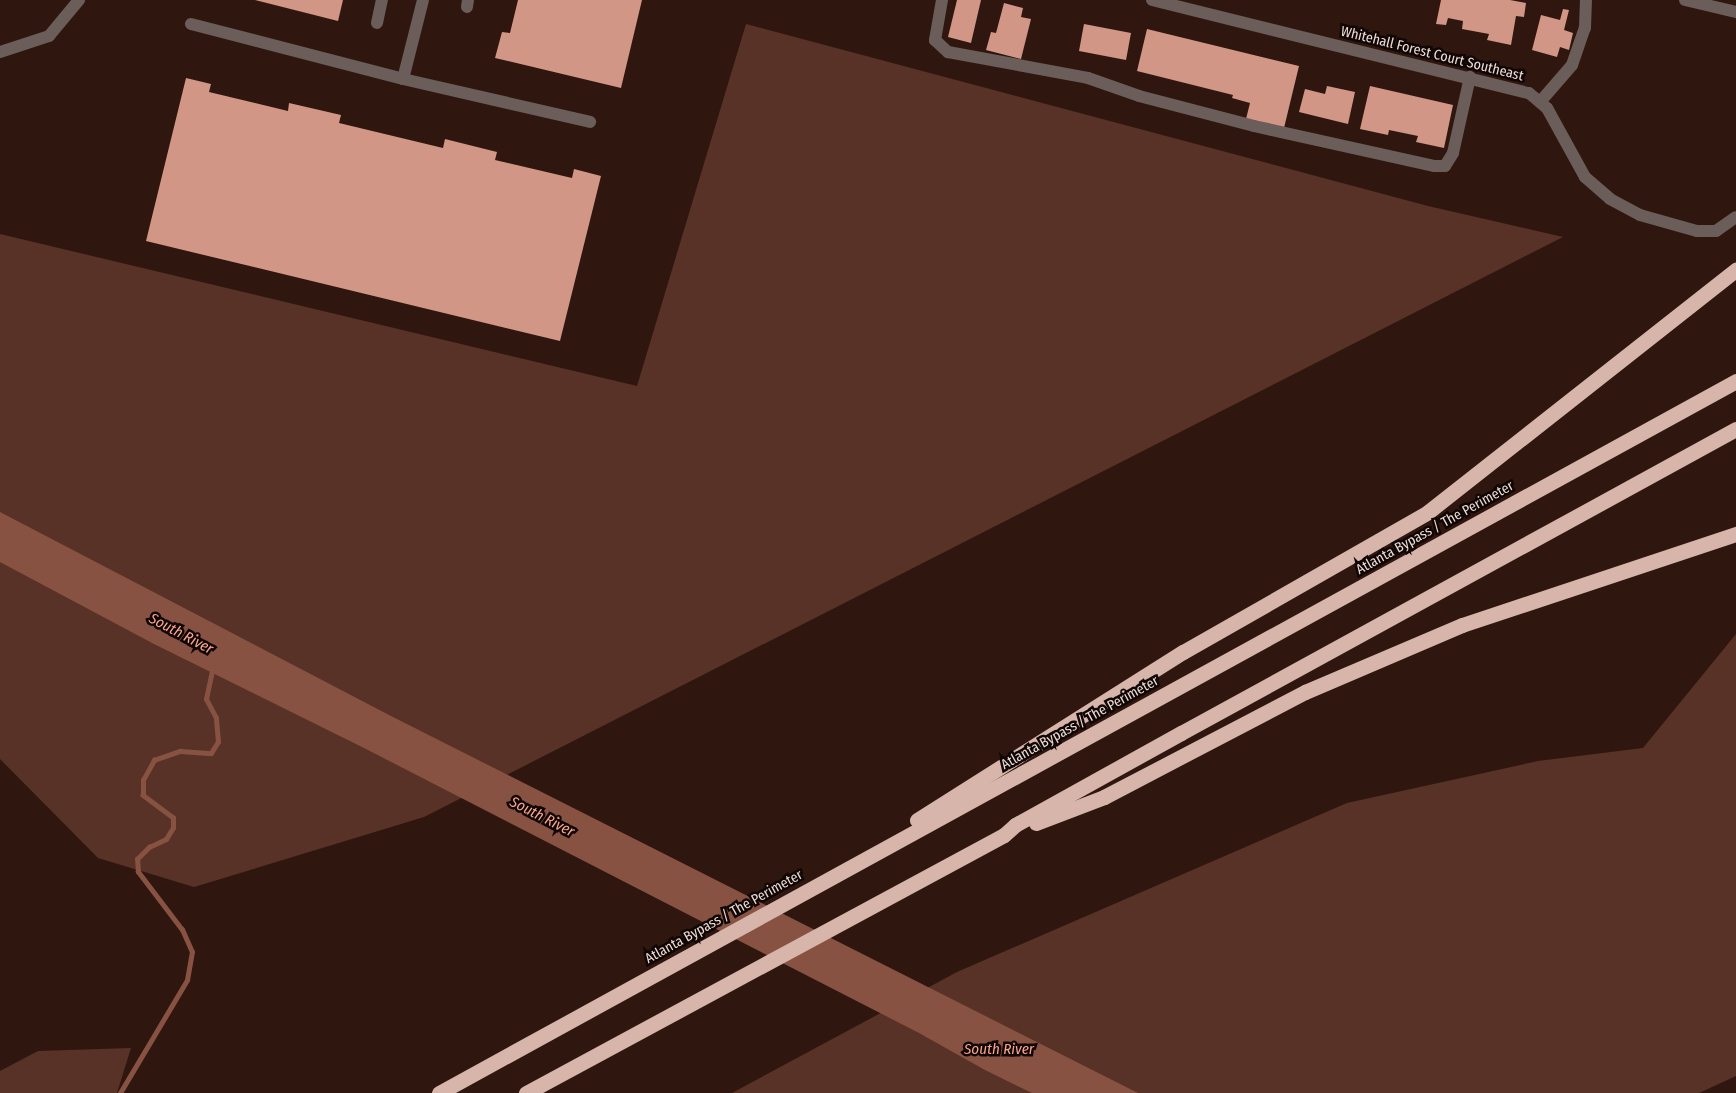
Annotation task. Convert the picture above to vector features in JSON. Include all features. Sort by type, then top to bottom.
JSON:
[{"type":"highway","points":[[801,893],[1182,652],[1381,542],[1428,512],[1736,270]]},
{"type":"highway","name":"Atlanta Bypass / The Perimeter","points":[[439,1093],[687,955],[1736,381]]},
{"type":"highway","points":[[1004,835],[1016,826],[1163,743],[1736,429]]},
{"type":"highway","points":[[526,1093],[734,979],[1004,835],[1104,797],[1306,692],[1453,629],[1736,534]]},
{"type":"street","points":[[0,52],[49,36],[79,0]]},
{"type":"street","points":[[377,23],[382,0]]},
{"type":"street","points":[[403,79],[423,0]]},
{"type":"street","points":[[942,0],[935,40],[948,52],[1088,78],[1139,96],[1254,126],[1434,166],[1445,166],[1453,153],[1470,77]]},
{"type":"street","name":"Whitehall Forest Court Southeast","points":[[1152,0],[1529,93],[1547,108],[1585,178],[1610,199],[1640,215],[1696,230],[1716,230],[1736,217]]},
{"type":"street","points":[[1540,102],[1572,65],[1585,28],[1586,0]]},
{"type":"street","points":[[1685,0],[1736,12]]},
{"type":"street","points":[[191,24],[403,79],[590,122]]},
{"type":"shaded area","points":[[746,24],[1428,206],[1563,237],[424,817],[194,887],[98,858],[0,759],[0,234],[637,386]]},
{"type":"shaded area","points":[[1736,634],[1736,1076],[1699,1093],[732,1093],[957,972],[1347,803],[1538,761],[1643,748]]},
{"type":"shaded area","points":[[131,1048],[117,1093],[0,1093],[0,1071],[38,1051]]},
{"type":"water","name":"South River","points":[[0,512],[389,715],[1138,1093],[1032,1093],[985,1070],[919,1033],[364,748],[154,644],[0,562]]},
{"type":"building","points":[[255,0],[343,0],[338,21]]},
{"type":"building","points":[[518,0],[642,0],[621,88],[495,58],[502,32],[510,33]]},
{"type":"building","points":[[957,0],[981,0],[971,43],[948,37]]},
{"type":"building","points":[[1441,0],[1510,0],[1526,3],[1524,17],[1516,16],[1511,45],[1487,40],[1489,34],[1462,29],[1463,21],[1448,18],[1446,25],[1436,24]]},
{"type":"building","points":[[1004,3],[1023,8],[1021,17],[1031,19],[1021,59],[986,50],[991,32],[996,33]]},
{"type":"building","points":[[1563,9],[1569,10],[1564,30],[1573,33],[1569,50],[1560,47],[1557,57],[1532,50],[1541,15],[1560,20]]},
{"type":"building","points":[[1084,24],[1131,33],[1126,60],[1079,51]]},
{"type":"building","points":[[1147,29],[1299,66],[1284,128],[1246,119],[1250,103],[1232,98],[1233,95],[1137,71]]},
{"type":"building","points":[[186,78],[211,84],[209,92],[288,111],[289,103],[341,115],[339,123],[443,148],[445,139],[497,152],[495,160],[572,178],[574,169],[601,176],[560,341],[146,241]]},
{"type":"building","points":[[1327,86],[1355,92],[1348,124],[1299,112],[1305,89],[1325,94]]},
{"type":"building","points":[[1370,86],[1453,105],[1444,148],[1416,142],[1418,136],[1389,130],[1388,135],[1360,129]]},
{"type":"waterway","points":[[120,1093],[187,980],[192,952],[182,930],[138,872],[137,859],[149,847],[166,839],[173,828],[173,818],[143,795],[143,780],[154,760],[180,751],[211,753],[218,742],[216,718],[206,699],[213,667]]}]
